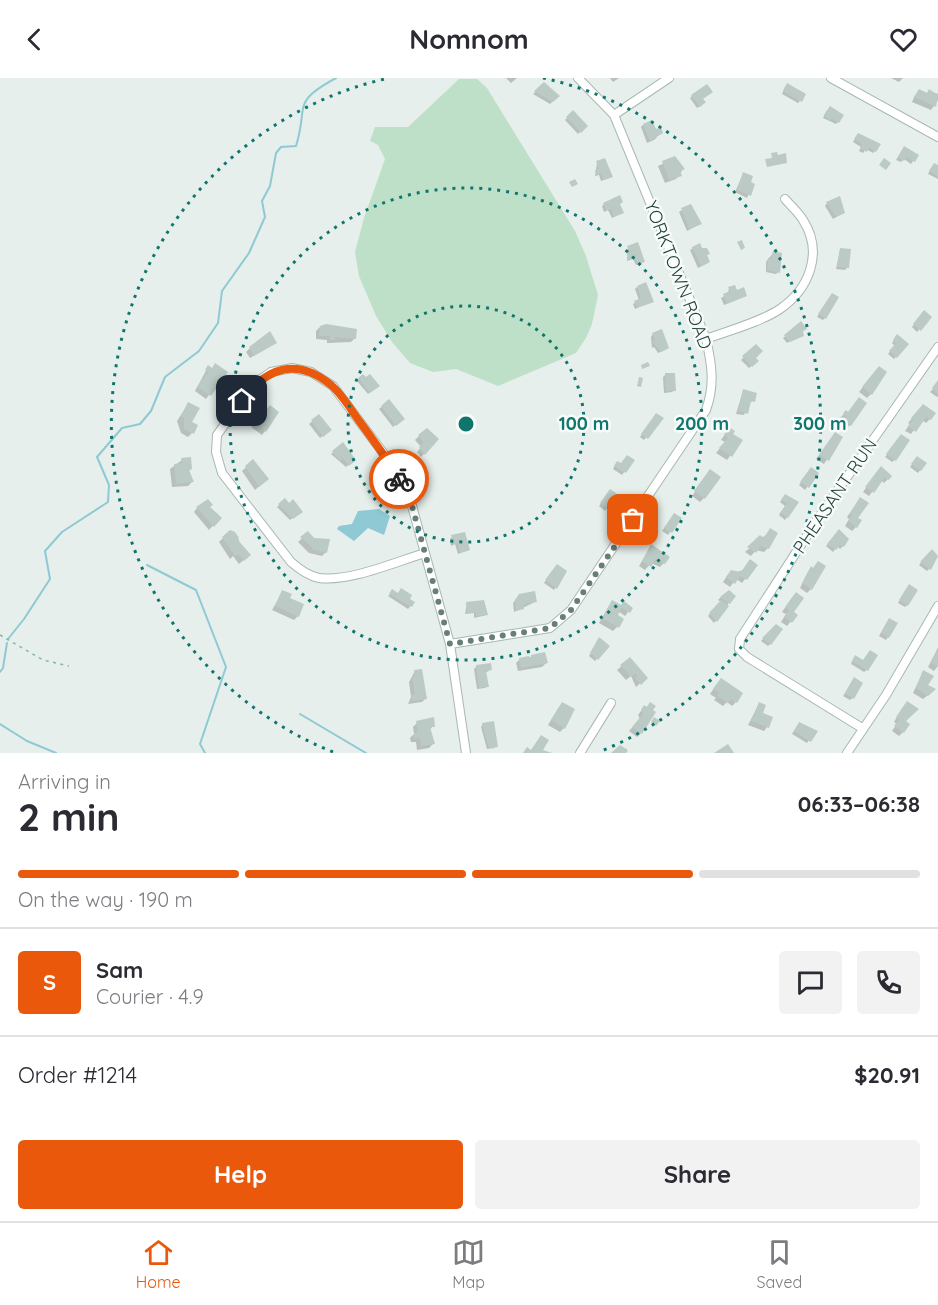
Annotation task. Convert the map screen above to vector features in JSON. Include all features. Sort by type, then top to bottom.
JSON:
[{"type":"street","name":"YORKTOWN ROAD","points":[[450,644],[550,628],[571,610],[706,410],[713,392],[712,368],[706,339],[614,115],[578,78]]},
{"type":"street","points":[[614,115],[669,78]]},
{"type":"street","points":[[831,78],[938,137]]},
{"type":"street","points":[[706,339],[778,311],[796,296],[809,276],[813,261],[813,244],[803,220],[785,199]]},
{"type":"street","name":"PHEASANT RUN","points":[[862,728],[747,657],[739,649],[740,639],[819,517],[938,347]]},
{"type":"street","points":[[425,553],[346,577],[319,578],[303,572],[291,562],[222,473],[216,452],[217,435],[254,384],[271,372],[292,368],[312,372],[333,386],[387,458],[409,495],[425,553],[450,644],[466,753]]},
{"type":"street","points":[[847,753],[886,695],[938,606]]},
{"type":"street","points":[[580,753],[611,704]]},
{"type":"path","points":[[0,636],[43,660],[69,666]]},
{"type":"green space","points":[[459,79],[477,79],[487,88],[575,231],[586,256],[598,295],[592,324],[576,353],[498,386],[456,369],[433,372],[410,363],[392,342],[376,316],[359,276],[355,252],[364,218],[385,159],[378,145],[370,141],[375,127],[408,127]]},
{"type":"water","points":[[379,509],[390,516],[384,535],[368,528],[354,541],[337,529],[339,526],[352,524],[358,511]]},
{"type":"building","points":[[544,82],[560,96],[553,102],[534,91]]},
{"type":"building","points":[[787,83],[806,94],[802,102],[783,91]]},
{"type":"building","points":[[707,84],[713,92],[703,99],[706,102],[700,107],[691,95]]},
{"type":"building","points":[[919,89],[927,93],[929,89],[938,95],[936,107],[914,97]]},
{"type":"building","points":[[830,106],[844,115],[839,123],[831,118],[830,121],[824,115]]},
{"type":"building","points":[[573,110],[588,126],[581,133],[566,117]]},
{"type":"building","points":[[652,120],[656,129],[661,127],[663,133],[650,141],[643,124]]},
{"type":"building","points":[[858,133],[881,144],[876,152],[869,147],[867,152],[860,148],[862,144],[854,139]]},
{"type":"building","points":[[904,146],[919,155],[915,162],[906,157],[904,161],[898,157]]},
{"type":"building","points":[[777,152],[778,155],[786,153],[787,163],[767,167],[765,159],[772,158],[771,153]]},
{"type":"building","points":[[675,156],[685,169],[680,171],[682,176],[669,180],[662,161]]},
{"type":"building","points":[[605,158],[613,177],[604,180],[601,174],[597,175],[595,170],[599,169],[596,161]]},
{"type":"building","points":[[884,158],[891,163],[886,170],[879,165]]},
{"type":"building","points":[[934,163],[938,165],[938,176],[929,171]]},
{"type":"building","points":[[743,172],[753,176],[751,182],[755,184],[751,196],[737,190]]},
{"type":"building","points":[[575,179],[578,184],[572,187],[569,182]]},
{"type":"building","points":[[620,195],[623,202],[620,204],[624,213],[614,217],[611,209],[606,210],[603,203]]},
{"type":"building","points":[[840,196],[845,213],[836,217],[826,202]]},
{"type":"building","points":[[691,204],[702,224],[689,229],[681,208]]},
{"type":"building","points":[[742,240],[745,248],[741,250],[737,242]]},
{"type":"building","points":[[638,242],[645,262],[638,264],[635,257],[629,260],[627,254],[630,253],[627,246]]},
{"type":"building","points":[[700,243],[702,248],[707,248],[710,254],[707,255],[710,262],[701,266],[692,247]]},
{"type":"building","points":[[840,248],[851,249],[849,268],[837,267]]},
{"type":"building","points":[[773,251],[782,253],[780,273],[767,270],[768,258],[771,259]]},
{"type":"building","points":[[646,282],[654,302],[637,308],[634,301],[641,298],[637,286]]},
{"type":"building","points":[[735,285],[737,290],[744,287],[747,296],[727,304],[723,294],[730,291],[728,287]]},
{"type":"building","points":[[832,293],[839,297],[826,319],[818,314]]},
{"type":"building","points":[[924,310],[932,317],[921,331],[913,324]]},
{"type":"building","points":[[801,321],[807,329],[803,331],[804,336],[790,342],[784,335]]},
{"type":"building","points":[[326,324],[357,329],[356,339],[335,337],[335,340],[330,340],[330,336],[319,336],[320,326]]},
{"type":"building","points":[[662,329],[669,348],[661,352],[652,341],[655,340],[652,333]]},
{"type":"building","points":[[270,331],[277,343],[254,356],[249,347]]},
{"type":"building","points":[[897,334],[909,344],[897,358],[889,351],[896,343],[893,340]]},
{"type":"building","points":[[756,344],[763,351],[756,358],[759,361],[752,367],[742,356]]},
{"type":"building","points":[[648,362],[650,366],[642,369],[641,365]]},
{"type":"building","points":[[215,363],[228,372],[211,396],[197,387],[208,372],[205,370],[208,365],[212,368]]},
{"type":"building","points":[[879,366],[887,372],[872,395],[862,387]]},
{"type":"building","points":[[665,373],[675,373],[676,391],[666,391]]},
{"type":"building","points":[[363,374],[366,377],[370,374],[380,386],[370,393],[358,378]]},
{"type":"building","points":[[639,377],[643,378],[641,387],[637,386]]},
{"type":"building","points":[[938,380],[938,394],[932,388]]},
{"type":"building","points":[[743,389],[757,393],[755,402],[751,401],[748,414],[738,411]]},
{"type":"building","points":[[859,397],[867,403],[851,426],[843,420],[846,416],[843,413],[846,410],[848,412]]},
{"type":"building","points":[[389,399],[405,419],[396,426],[381,406]]},
{"type":"building","points":[[188,402],[200,408],[192,422],[198,425],[194,434],[184,429],[184,418],[181,416]]},
{"type":"building","points":[[923,404],[936,413],[931,420],[926,417],[916,432],[908,426],[913,420],[911,418]]},
{"type":"building","points":[[270,405],[279,412],[266,432],[254,422],[261,410],[264,412]]},
{"type":"building","points":[[656,413],[664,418],[648,439],[641,434]]},
{"type":"building","points":[[319,414],[332,430],[323,437],[311,420]]},
{"type":"building","points":[[729,427],[735,431],[733,434],[743,440],[732,457],[719,448],[728,438],[724,435]]},
{"type":"building","points":[[427,428],[439,439],[425,455],[419,447],[424,443],[418,435]]},
{"type":"building","points":[[835,432],[843,437],[829,461],[819,455]]},
{"type":"building","points":[[901,434],[910,440],[896,461],[886,454]]},
{"type":"building","points":[[343,442],[356,460],[349,466],[343,458],[340,461],[332,451]]},
{"type":"building","points":[[627,455],[635,460],[626,473],[614,466],[617,461],[621,463]]},
{"type":"building","points":[[917,456],[927,463],[921,471],[911,464]]},
{"type":"building","points":[[191,457],[192,469],[189,470],[194,482],[176,484],[174,464],[182,463],[181,458]]},
{"type":"building","points":[[253,459],[269,479],[259,487],[245,466]]},
{"type":"building","points":[[881,466],[892,476],[889,480],[885,477],[874,493],[865,487]]},
{"type":"building","points":[[811,467],[819,473],[809,488],[800,482]]},
{"type":"building","points":[[710,469],[721,477],[705,499],[694,491]]},
{"type":"building","points":[[610,489],[619,495],[609,509],[600,503]]},
{"type":"building","points":[[785,494],[799,502],[788,518],[780,513],[787,503],[781,500]]},
{"type":"building","points":[[860,497],[869,503],[858,518],[862,520],[857,528],[848,521]]},
{"type":"building","points":[[285,498],[289,503],[293,499],[303,512],[293,519],[278,504]]},
{"type":"building","points":[[208,499],[213,505],[210,507],[222,518],[214,527],[196,507]]},
{"type":"building","points":[[674,513],[682,518],[672,533],[664,528]]},
{"type":"building","points":[[770,528],[778,533],[769,549],[761,546],[756,553],[747,547],[760,535],[764,538]]},
{"type":"building","points":[[839,529],[849,539],[844,547],[840,545],[836,550],[827,544]]},
{"type":"building","points":[[230,530],[235,532],[239,538],[237,539],[251,555],[244,561],[238,554],[235,556],[222,537]]},
{"type":"building","points":[[308,531],[314,538],[330,539],[327,553],[312,549],[300,537]]},
{"type":"building","points":[[465,532],[470,550],[460,553],[458,543],[454,544],[451,535]]},
{"type":"building","points":[[651,544],[670,557],[665,564],[656,559],[651,567],[642,561]]},
{"type":"building","points":[[932,549],[938,556],[931,570],[920,562]]},
{"type":"building","points":[[750,559],[758,565],[747,580],[740,576],[735,584],[726,577],[731,570],[741,572]]},
{"type":"building","points":[[818,561],[826,566],[812,590],[802,583],[811,566],[813,568]]},
{"type":"building","points":[[557,564],[567,571],[557,589],[545,580]]},
{"type":"building","points":[[909,584],[918,590],[908,606],[899,600]]},
{"type":"building","points":[[401,588],[412,595],[410,599],[415,602],[412,607],[389,594],[392,589],[398,593]]},
{"type":"building","points":[[282,590],[292,594],[290,598],[304,604],[299,617],[275,606]]},
{"type":"building","points":[[729,590],[736,596],[730,604],[720,597]]},
{"type":"building","points":[[535,591],[537,602],[528,603],[524,605],[524,609],[516,611],[515,600],[519,594]]},
{"type":"building","points":[[796,592],[804,598],[794,612],[798,615],[792,623],[784,617],[789,610],[785,607]]},
{"type":"building","points":[[484,600],[488,615],[476,616],[476,612],[467,613],[466,602]]},
{"type":"building","points":[[612,600],[621,605],[624,601],[633,608],[630,613],[622,608],[618,615],[624,619],[619,628],[602,618]]},
{"type":"building","points":[[721,600],[729,606],[717,622],[709,613]]},
{"type":"building","points":[[889,618],[898,623],[889,638],[881,633]]},
{"type":"building","points":[[776,624],[783,629],[771,645],[762,638]]},
{"type":"building","points":[[599,637],[610,646],[598,660],[590,653]]},
{"type":"building","points":[[938,647],[938,667],[931,663]]},
{"type":"building","points":[[870,650],[878,655],[868,671],[852,661],[855,655],[863,660]]},
{"type":"building","points":[[545,652],[548,663],[521,668],[519,658],[529,656],[531,658],[531,655]]},
{"type":"building","points":[[630,657],[648,678],[641,685],[635,678],[638,676],[635,673],[631,677],[620,665]]},
{"type":"building","points":[[491,663],[492,670],[486,671],[489,687],[479,688],[476,665]]},
{"type":"building","points":[[422,669],[427,699],[412,701],[411,695],[415,695],[412,677],[415,676],[414,670]]},
{"type":"building","points":[[923,670],[934,676],[928,685],[936,689],[928,696],[916,688]]},
{"type":"building","points":[[854,677],[863,683],[854,699],[845,693]]},
{"type":"building","points":[[721,678],[743,693],[737,703],[731,699],[728,703],[717,696],[719,693],[713,689]]},
{"type":"building","points":[[907,701],[919,709],[906,721],[910,724],[904,733],[894,726],[899,719],[896,717]]},
{"type":"building","points":[[562,702],[575,709],[565,729],[551,720]]},
{"type":"building","points":[[650,702],[656,706],[653,710],[656,712],[642,734],[632,727],[643,714],[641,710],[644,705],[647,707]]},
{"type":"building","points":[[759,702],[766,705],[763,713],[773,717],[769,728],[751,721]]},
{"type":"building","points":[[434,717],[435,727],[430,727],[435,744],[421,746],[420,738],[414,739],[414,733],[418,732],[416,721]]},
{"type":"building","points":[[654,717],[660,721],[656,726],[651,722]]},
{"type":"building","points":[[494,721],[498,747],[489,748],[482,723]]},
{"type":"building","points":[[799,722],[818,731],[811,742],[794,731]]},
{"type":"building","points":[[541,735],[549,740],[543,750],[552,753],[523,753],[527,747],[531,750]]},
{"type":"building","points":[[728,744],[734,753],[714,753]]},
{"type":"building","points":[[620,745],[628,750],[626,753],[611,753]]},
{"type":"waterway","points":[[8,639],[50,579],[45,551],[62,532],[108,502],[109,485],[97,457],[122,428],[140,424],[151,411],[165,377],[199,351],[218,323],[222,291],[249,253],[265,217],[262,201],[270,186],[276,153],[281,147],[296,146],[307,100],[312,93],[336,78]]},
{"type":"waterway","points":[[147,565],[196,590],[226,667],[200,744],[205,753]]},
{"type":"waterway","points":[[0,672],[3,668],[7,643]]},
{"type":"waterway","points":[[300,714],[366,753]]},
{"type":"waterway","points":[[0,724],[27,741],[56,753]]},
{"type":"way so far","points":[[399,479],[409,495],[450,644],[550,628],[571,610],[633,520]]},
{"type":"route","points":[[242,401],[254,384],[271,372],[292,368],[312,372],[333,386],[387,458],[399,479]]}]
